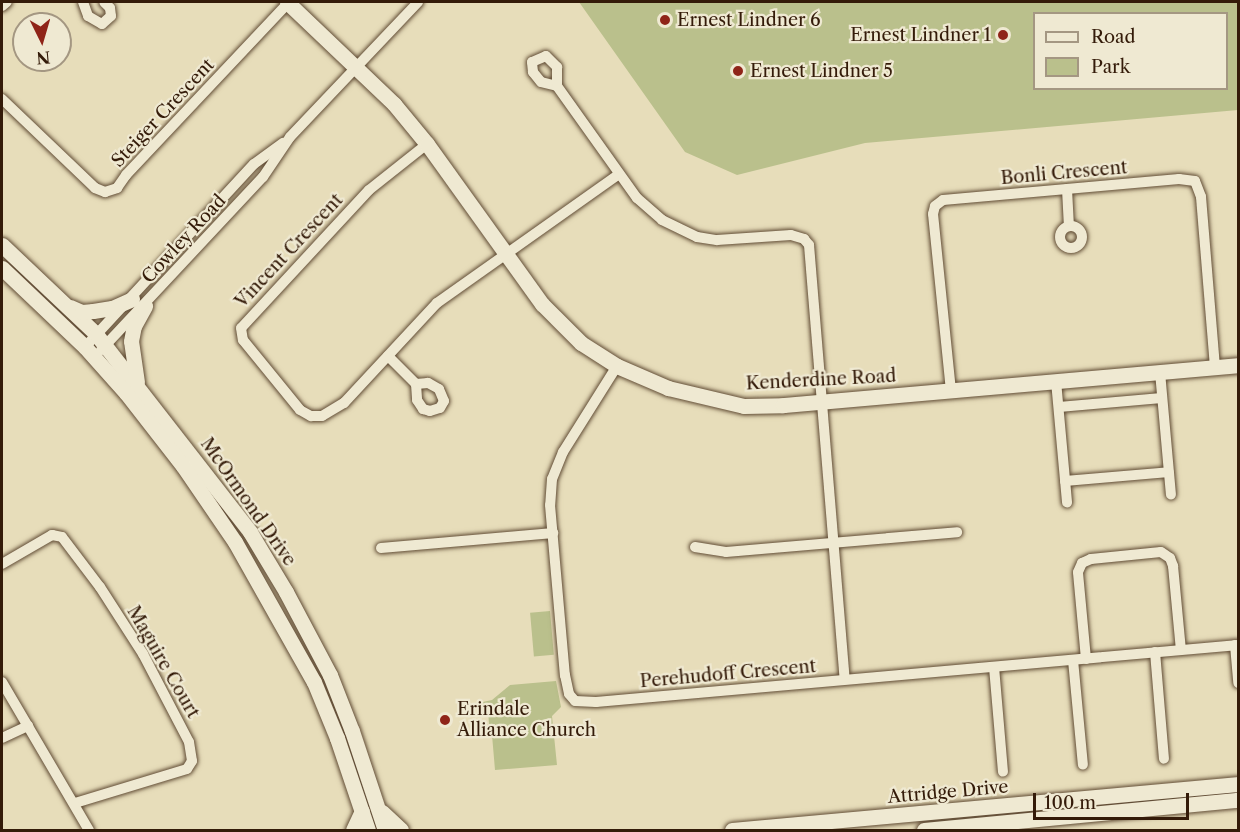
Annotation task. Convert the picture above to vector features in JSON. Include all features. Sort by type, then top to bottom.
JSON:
[{"type":"main road","name":"Kenderdine Road","points":[[288,2],[393,104],[427,144],[542,304],[580,343],[617,366],[668,388],[744,406],[821,404],[1239,365]]},
{"type":"main road","name":"McOrmond Drive","points":[[2,245],[64,304],[183,466],[235,542],[314,682],[337,738],[368,831]]},
{"type":"main road","name":"McOrmond Drive","points":[[2,268],[95,346],[137,385],[250,532],[286,592],[330,675],[380,811],[385,831]]},
{"type":"main road","points":[[64,304],[82,312],[112,309],[139,302],[131,341],[137,385]]},
{"type":"main road","name":"Attridge Drive","points":[[732,831],[1239,784]]},
{"type":"main road","name":"Attridge Drive","points":[[924,831],[1239,800]]},
{"type":"main road","points":[[353,831],[362,811]]},
{"type":"main road","points":[[380,811],[401,831]]},
{"type":"street","points":[[2,6],[7,2]]},
{"type":"street","points":[[83,2],[88,16],[102,24],[111,16],[110,8],[104,2]]},
{"type":"street","name":"Steiger Crescent","points":[[2,99],[95,188],[105,192],[117,188],[126,174],[288,2]]},
{"type":"street","name":"Cowley Road","points":[[95,346],[139,302],[254,164],[290,137],[418,2]]},
{"type":"street","points":[[557,86],[637,198],[662,220],[697,237],[735,241],[791,235],[804,239],[807,243],[845,679]]},
{"type":"street","name":"Vincent Crescent","points":[[427,144],[369,190],[241,328],[243,340],[300,410],[312,416],[322,416],[344,403],[437,303],[504,253],[619,174]]},
{"type":"street","name":"Bonli Crescent","points":[[951,391],[933,214],[935,206],[943,200],[1179,179],[1195,181],[1201,197],[1215,367]]},
{"type":"street","points":[[1067,189],[1069,225]]},
{"type":"street","points":[[388,356],[416,384]]},
{"type":"street","name":"Perehudoff Crescent","points":[[617,366],[563,452],[552,479],[553,533],[567,688],[575,701],[596,702],[1237,645]]},
{"type":"street","points":[[1160,372],[1171,495]]},
{"type":"street","points":[[1056,381],[1067,503]]},
{"type":"street","points":[[1059,407],[1162,398]]},
{"type":"street","points":[[1065,481],[1169,472]]},
{"type":"street","points":[[695,547],[726,552],[957,532]]},
{"type":"street","points":[[381,548],[553,533]]},
{"type":"street","name":"Maguire Court","points":[[2,564],[52,535],[62,537],[100,587],[143,654],[189,742],[192,761],[187,769],[75,803]]},
{"type":"street","points":[[1086,659],[1078,572],[1082,563],[1091,559],[1161,552],[1170,558],[1173,566],[1181,650]]},
{"type":"street","points":[[1237,645],[1239,683]]},
{"type":"street","points":[[1155,652],[1164,759]]},
{"type":"street","points":[[1073,660],[1083,765]]},
{"type":"street","points":[[994,667],[1003,771]]},
{"type":"street","points":[[2,682],[75,803],[89,831]]},
{"type":"street","points":[[2,738],[28,726]]},
{"type":"green space","points":[[579,2],[1238,2],[1238,110],[865,143],[737,175],[685,152]]},
{"type":"green space","points":[[550,611],[554,655],[534,657],[530,613]]},
{"type":"green space","points":[[556,681],[561,707],[552,716],[557,765],[495,770],[492,735],[495,734],[495,724],[489,724],[488,710],[479,710],[478,703],[492,700],[510,685]]},
{"type":"place","name":"Ernest Lindner 6","points":[[665,20]]},
{"type":"place","name":"Ernest Lindner 1","points":[[1003,35]]},
{"type":"place","name":"Ernest Lindner 5","points":[[738,71]]},
{"type":"place","name":"Erindale Alliance Church","points":[[445,720]]}]
